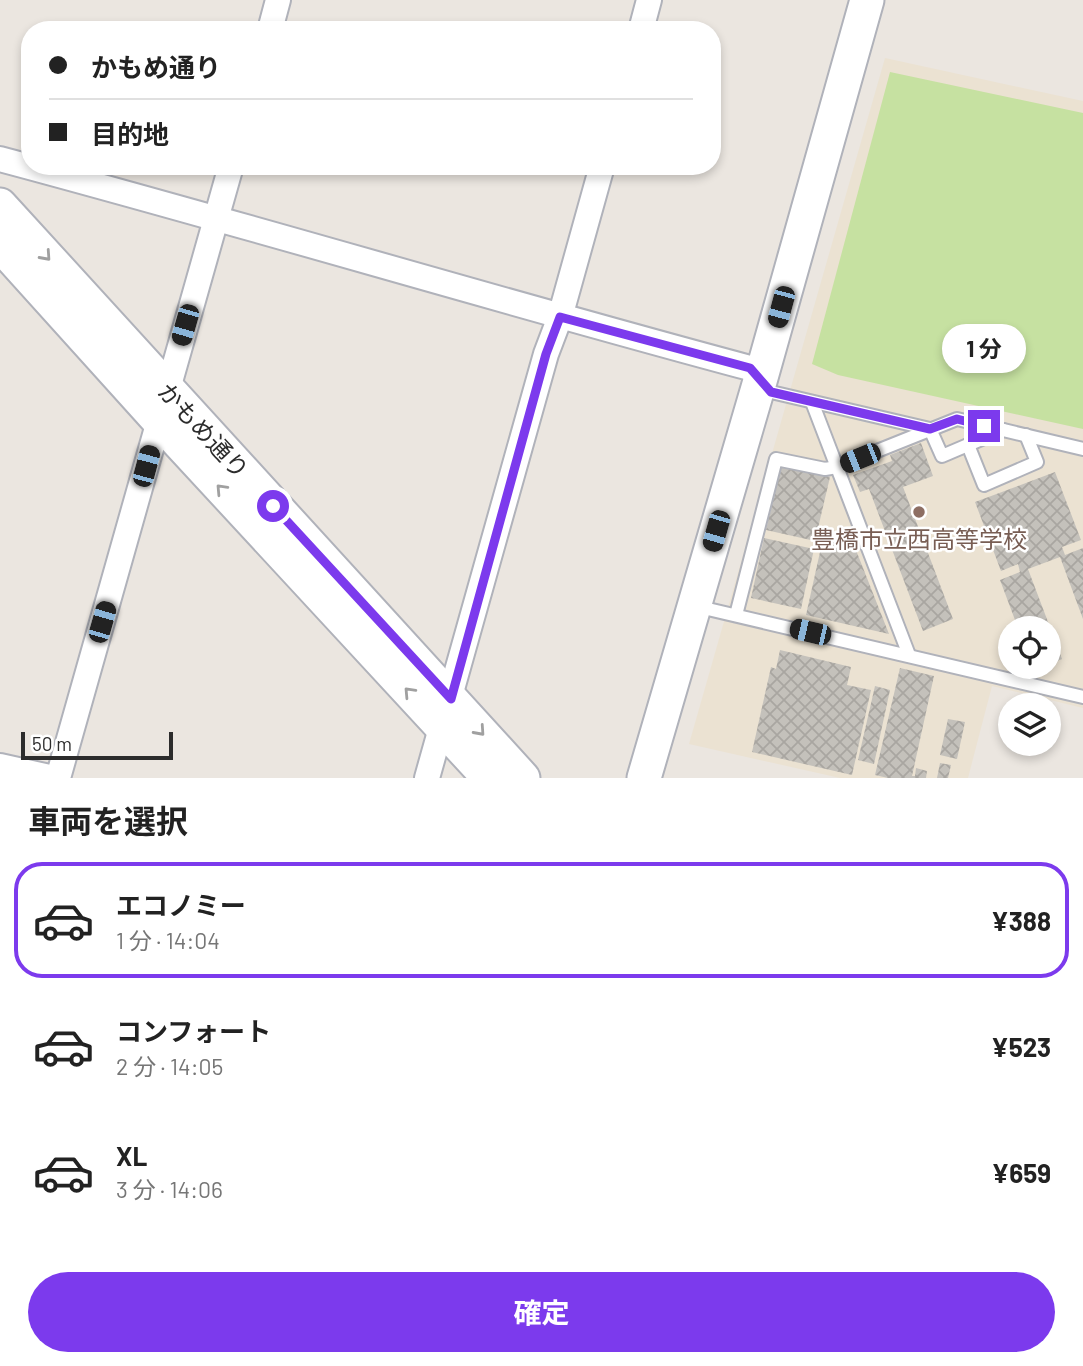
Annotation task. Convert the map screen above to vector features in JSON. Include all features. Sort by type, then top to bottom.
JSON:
[{"type":"street","points":[[272,21],[278,0]]},
{"type":"street","points":[[643,21],[649,0]]},
{"type":"street","points":[[644,778],[760,381],[867,0]]},
{"type":"street","points":[[0,159],[21,165]]},
{"type":"street","points":[[60,175],[750,368],[760,381]]},
{"type":"street","points":[[0,766],[56,778],[228,175]]},
{"type":"street","points":[[427,778],[546,354],[560,317],[599,175]]},
{"type":"street","name":"かもめ通り","points":[[0,205],[162,405]]},
{"type":"street","name":"かもめ通り","points":[[0,245],[162,405],[447,714],[523,778]]},
{"type":"street","name":"かもめ通り","points":[[447,714],[489,778]]},
{"type":"lane","points":[[760,381],[771,392],[930,429]]},
{"type":"lane","points":[[812,402],[909,656]]},
{"type":"lane","points":[[736,615],[776,458],[825,469],[837,467],[957,419],[1083,449]]},
{"type":"lane","points":[[930,429],[942,456],[1003,430]]},
{"type":"lane","points":[[968,445],[984,485],[1037,462],[1026,435]]},
{"type":"lane","points":[[695,606],[1083,697]]},
{"type":"shaded area","name":"豊橋市立西高等学校","points":[[885,58],[1083,101],[1083,708],[1061,703],[1061,693],[1021,693],[992,686],[968,778],[840,778],[689,744]]},
{"type":"green space","points":[[890,72],[1083,113],[1083,429],[838,375],[812,364]]},
{"type":"building","points":[[921,443],[933,476],[903,487],[953,619],[923,631],[869,489],[860,492],[853,475],[892,461],[890,455]]},
{"type":"building","points":[[781,466],[830,477],[815,541],[766,530]]},
{"type":"building","points":[[1055,472],[1081,540],[1062,547],[1065,555],[1083,548],[1083,619],[1060,557],[1028,569],[1046,616],[1014,616],[1000,580],[1020,572],[1018,564],[1001,571],[975,502]]},
{"type":"building","points":[[824,534],[852,540],[889,634],[806,615]]},
{"type":"building","points":[[764,538],[814,549],[801,609],[751,598]]},
{"type":"building","points":[[780,650],[851,667],[847,685],[871,690],[852,775],[752,752],[771,667],[776,669]]},
{"type":"building","points":[[900,668],[934,676],[912,776],[915,776],[916,768],[927,771],[926,778],[888,778],[875,775]]},
{"type":"building","points":[[875,686],[890,690],[874,764],[858,760]]},
{"type":"building","points":[[948,719],[965,722],[957,759],[940,755]]},
{"type":"building","points":[[940,763],[951,765],[948,778],[937,778]]},
{"type":"place","name":"豊橋市立西高等学校","points":[[919,512]]},
{"type":"route","points":[[273,506],[451,699],[546,354],[560,317],[750,368],[771,392],[930,429],[957,419],[984,426]]}]
